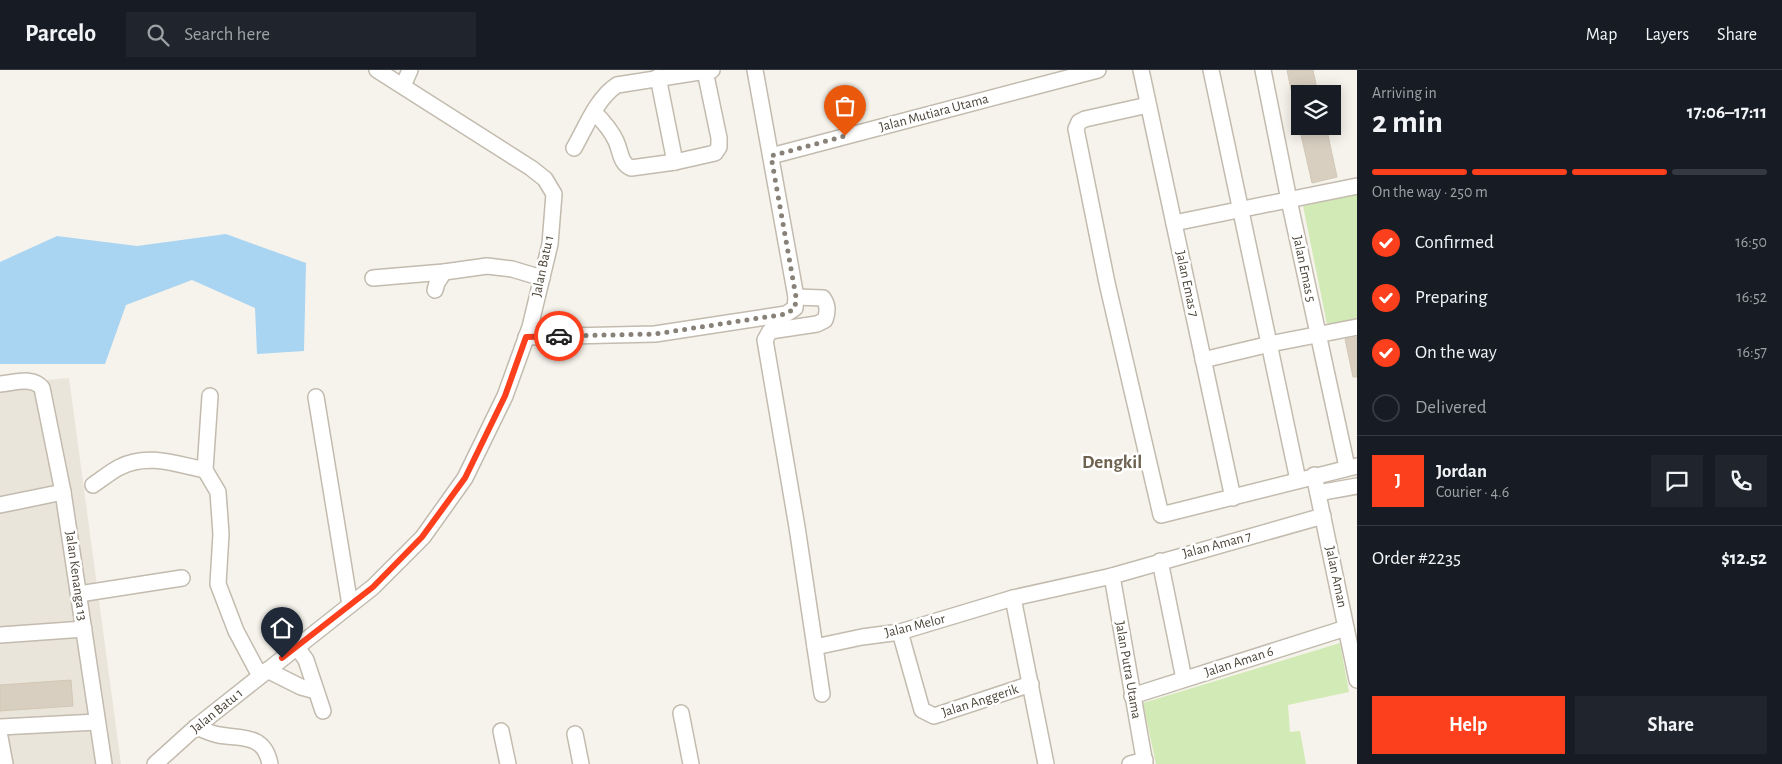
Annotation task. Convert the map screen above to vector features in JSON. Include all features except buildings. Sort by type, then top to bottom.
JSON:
[{"type":"street","name":"Jalan Batu 1","points":[[155,764],[196,727],[373,587],[422,537],[465,478],[505,396],[526,337],[550,244],[554,194],[545,179],[531,168],[377,70]]},
{"type":"street","points":[[402,86],[410,70]]},
{"type":"street","points":[[526,337],[655,334],[786,314],[795,308],[796,297],[755,70]]},
{"type":"street","name":"Jalan Mutiara Utama","points":[[771,156],[1098,70]]},
{"type":"street","name":"Jalan Emas 7","points":[[1140,70],[1233,498]]},
{"type":"street","points":[[1210,70],[1298,480]]},
{"type":"street","name":"Jalan Emas 5","points":[[1263,70],[1318,335],[1352,466]]},
{"type":"street","points":[[574,148],[594,112],[608,90],[617,85],[658,77],[708,71],[719,147],[715,153],[675,162],[632,168],[625,165],[616,141],[606,124],[594,112]]},
{"type":"street","points":[[658,77],[675,162]]},
{"type":"street","points":[[1148,105],[1085,119],[1079,122],[1076,129],[1107,283],[1161,515],[1352,466]]},
{"type":"street","points":[[1174,223],[1357,186]]},
{"type":"street","points":[[374,278],[487,266],[542,278]]},
{"type":"street","points":[[434,290],[444,272]]},
{"type":"street","points":[[796,297],[823,298],[827,303],[826,320],[817,324],[770,331],[765,340],[797,527],[822,694]]},
{"type":"street","points":[[1203,360],[1270,344],[1357,327]]},
{"type":"street","name":"Jalan Kenanga 13","points":[[0,384],[32,380],[42,388],[63,492],[104,764]]},
{"type":"street","points":[[210,396],[204,470],[218,492],[221,534],[218,584],[236,631],[264,673],[316,691]]},
{"type":"street","points":[[316,397],[350,605]]},
{"type":"street","points":[[93,485],[120,467],[146,460],[164,461],[204,470]]},
{"type":"street","name":"Jalan Aman","points":[[1314,475],[1357,680]]},
{"type":"street","points":[[1318,493],[1357,486]]},
{"type":"street","points":[[0,505],[63,492]]},
{"type":"street","name":"Jalan Aman 7","points":[[1112,576],[1323,516]]},
{"type":"street","points":[[1160,561],[1184,679]]},
{"type":"street","name":"Jalan Melor","points":[[815,647],[862,637],[900,632],[1013,598],[1112,576]]},
{"type":"street","name":"Jalan Putra Utama","points":[[1112,576],[1132,696],[1140,763]]},
{"type":"street","points":[[79,594],[182,578]]},
{"type":"street","points":[[1013,598],[1046,764]]},
{"type":"street","name":"Jalan Aman 6","points":[[1132,696],[1346,628]]},
{"type":"street","points":[[0,635],[84,629]]},
{"type":"street","name":"Jalan Anggerik","points":[[900,632],[922,710],[934,716],[1031,684]]},
{"type":"street","points":[[297,647],[306,660],[323,711]]},
{"type":"street","points":[[681,714],[691,764]]},
{"type":"street","points":[[0,727],[97,722]]},
{"type":"street","points":[[196,727],[217,735],[255,741],[263,746],[270,764]]},
{"type":"street","points":[[501,732],[508,764]]},
{"type":"street","points":[[575,734],[581,764]]},
{"type":"street","points":[[0,737],[4,764]]},
{"type":"shaded area","points":[[69,378],[121,764],[0,764],[0,384]]},
{"type":"green space","points":[[1357,194],[1357,322],[1328,329],[1303,206]]},
{"type":"green space","points":[[1340,643],[1349,692],[1288,705],[1290,732],[1300,731],[1306,764],[1156,764],[1143,703]]},
{"type":"water","points":[[226,234],[306,263],[304,351],[257,354],[255,308],[192,280],[126,305],[105,364],[0,364],[0,262],[57,236],[137,246]]},
{"type":"way so far","points":[[559,336],[655,334],[786,314],[795,308],[796,297],[771,156],[845,136]]},
{"type":"district","name":"Dengkil","points":[[1112,462]]},
{"type":"route","points":[[282,658],[373,587],[422,537],[465,478],[505,396],[526,337],[559,336]]}]
